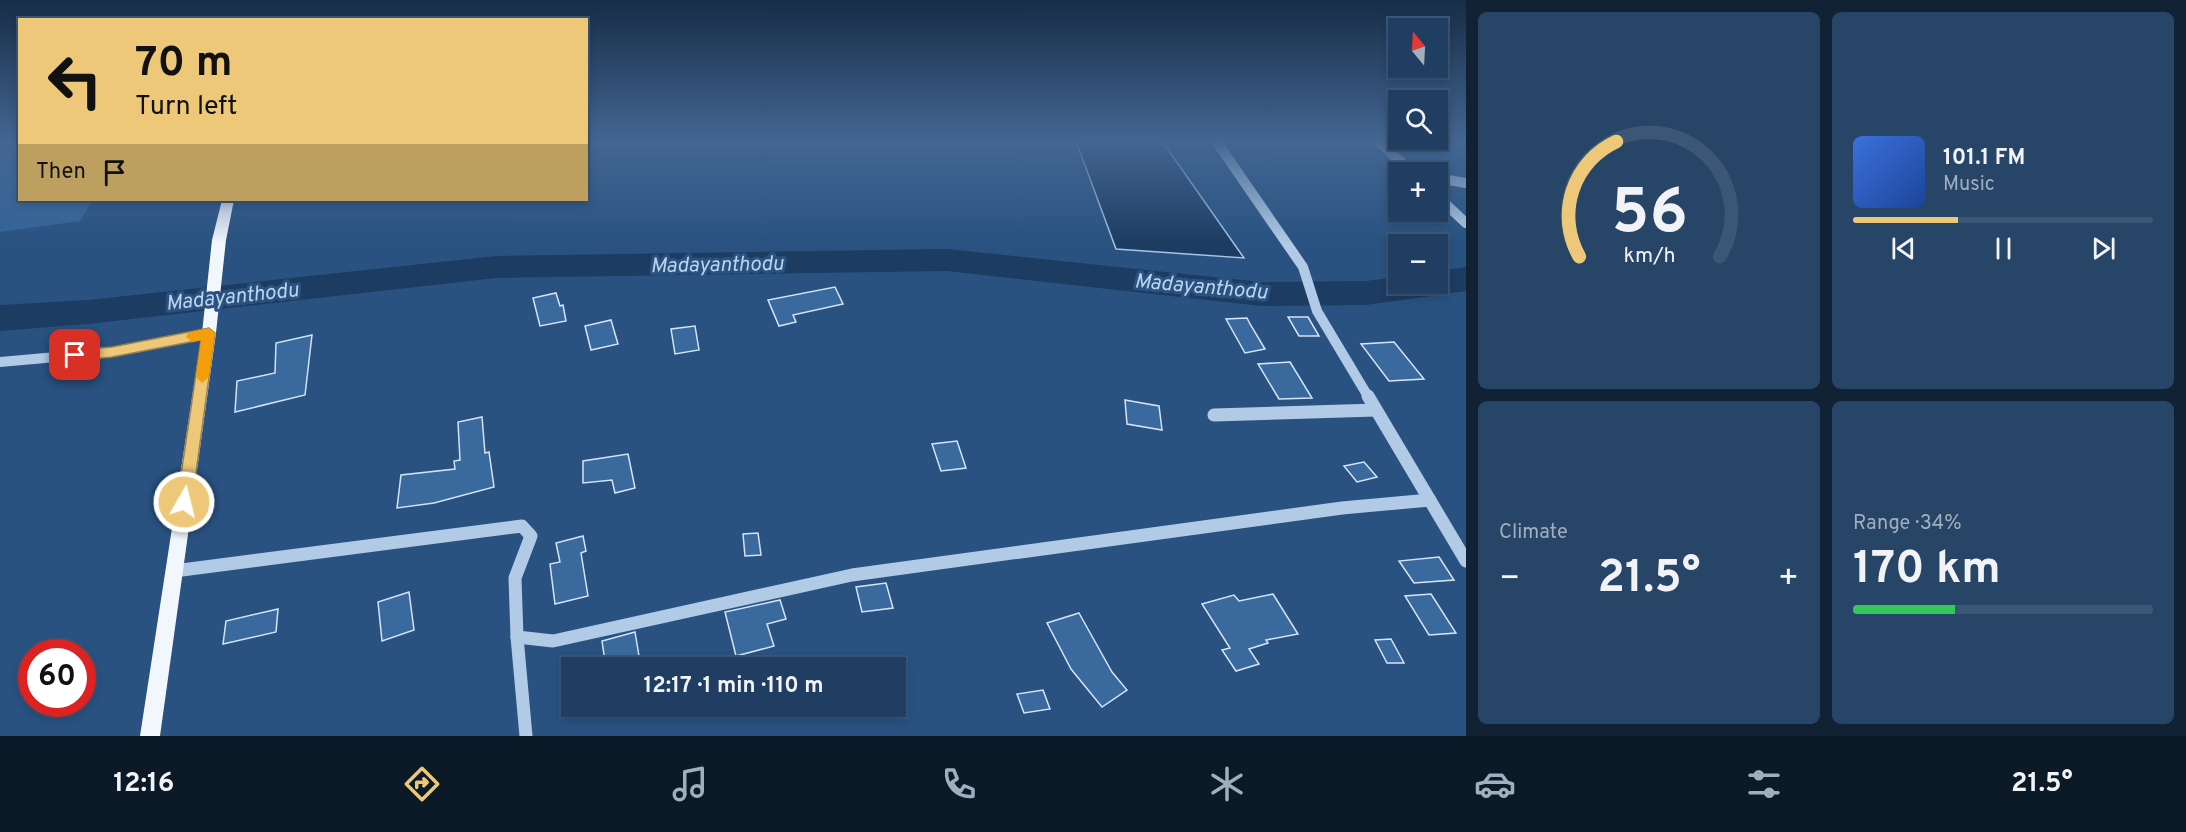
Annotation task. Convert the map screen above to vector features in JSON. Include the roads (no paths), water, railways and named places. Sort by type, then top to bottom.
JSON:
[{"type":"main road","points":[[150,736],[209,328],[219,240],[228,201]]},
{"type":"street","points":[[1240,175],[1303,267],[1317,311],[1466,561]]},
{"type":"street","points":[[1448,180],[1466,183]]},
{"type":"street","points":[[1448,206],[1466,223]]},
{"type":"street","points":[[0,362],[112,352],[209,328]]},
{"type":"street","points":[[1215,415],[1376,410]]},
{"type":"street","points":[[516,637],[553,641],[852,575],[1342,508],[1430,500]]},
{"type":"street","points":[[174,570],[522,526],[531,536],[516,578],[516,637],[526,736]]},
{"type":"waterway","name":"Madayanthodu","points":[[0,318],[88,312],[496,267],[947,260],[1261,294],[1366,293],[1388,290]]},
{"type":"waterway","name":"Madayanthodu","points":[[1448,281],[1466,279]]}]
